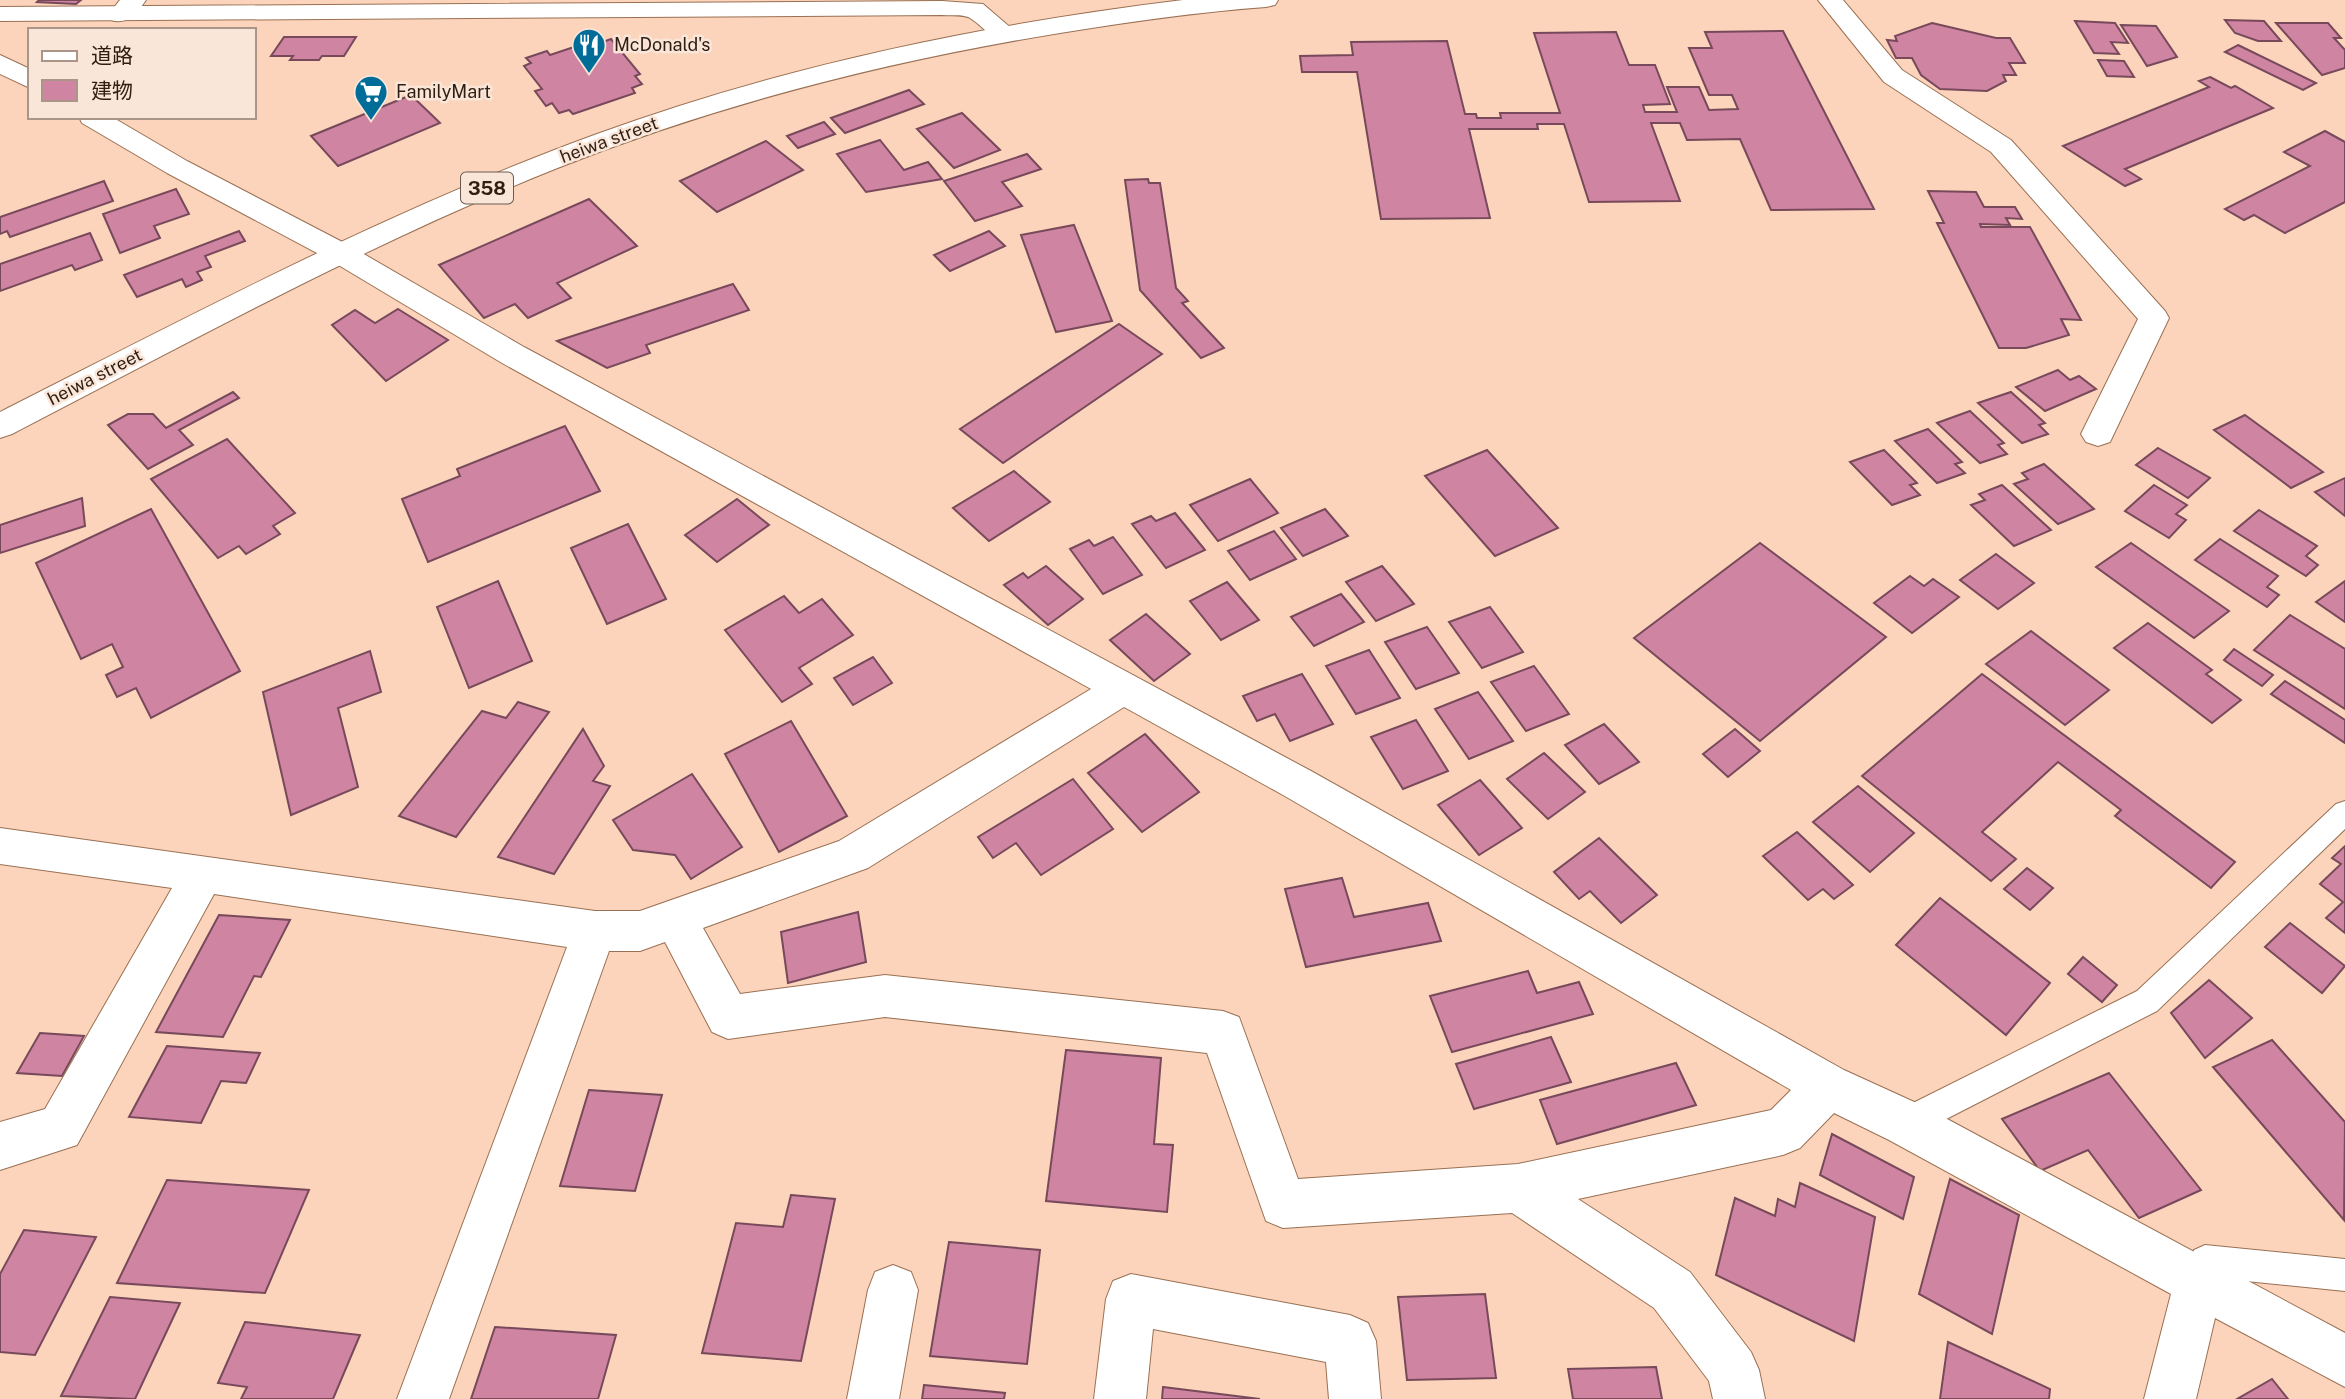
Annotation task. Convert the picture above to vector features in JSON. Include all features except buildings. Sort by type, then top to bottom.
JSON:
[{"type":"main road","name":"heiwa street","points":[[0,426],[340,253],[543,164],[642,127],[789,81],[918,50],[1159,5],[1266,0]]},
{"type":"main road","points":[[1830,0],[1893,76],[2001,146],[2154,318],[2098,434]]},
{"type":"main road","points":[[0,14],[127,8],[938,4],[974,9],[1005,34]]},
{"type":"main road","points":[[0,63],[28,79]]},
{"type":"main road","points":[[95,119],[177,167],[340,253],[525,362],[1309,790],[1828,1086],[1906,1123],[2345,1361]]},
{"type":"main road","points":[[0,846],[595,931],[640,931],[853,855],[1124,688]]},
{"type":"main road","points":[[0,1146],[60,1128],[203,873]]},
{"type":"main road","points":[[675,918],[728,1017],[885,996],[1223,1033],[1283,1204],[1518,1188],[1783,1131],[1828,1086]]},
{"type":"main road","points":[[423,1399],[595,931]]},
{"type":"main road","points":[[1518,1188],[1672,1290],[1733,1370],[1739,1399]]},
{"type":"main road","points":[[2170,1399],[2199,1284]]},
{"type":"main road","points":[[873,1399],[893,1290]]},
{"type":"main road","points":[[1120,1399],[1130,1299],[1350,1341],[1355,1399]]},
{"type":"lane","points":[[1906,1123],[2147,1001],[2345,812]]},
{"type":"lane","points":[[2199,1284],[2205,1261],[2345,1275]]},
{"type":"place","name":"McDonald's","points":[[589,75]]},
{"type":"place","name":"FamilyMart","points":[[371,122]]}]
